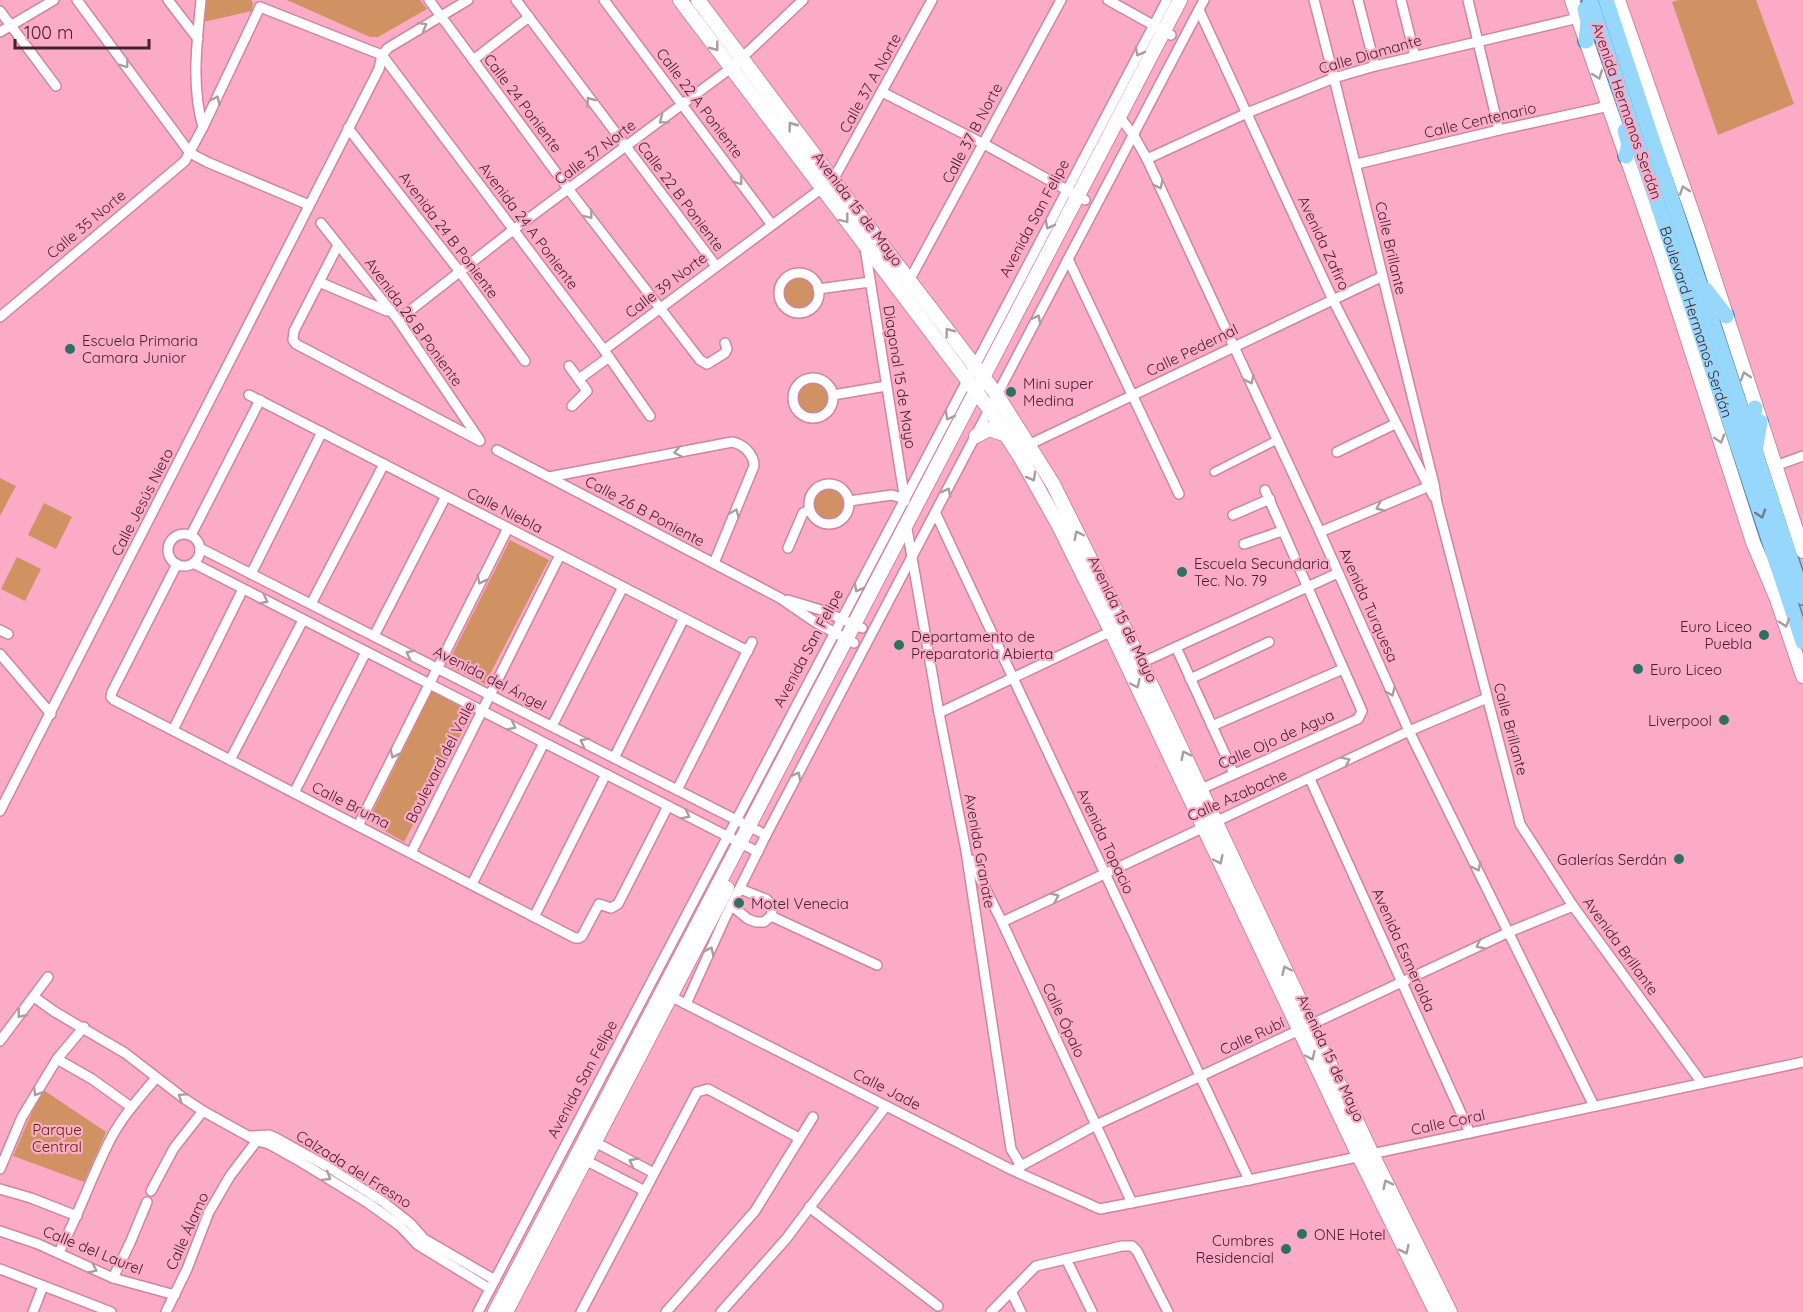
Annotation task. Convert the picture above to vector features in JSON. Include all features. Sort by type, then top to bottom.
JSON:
[{"type":"main road","name":"Avenida 15 de Mayo","points":[[680,0],[736,63],[833,180],[910,279],[986,380],[1053,484],[1117,628],[1365,1155],[1436,1312]]},
{"type":"main road","name":"Avenida 15 de Mayo","points":[[698,0],[736,63],[822,189],[979,395],[1016,451],[1117,628],[1141,663],[1201,789],[1210,824]]},
{"type":"main road","name":"Avenida San Felipe","points":[[853,624],[909,539],[1076,196],[1122,119],[1163,30],[1180,0]]},
{"type":"main road","name":"Avenida Hermanos Serdán","points":[[1572,0],[1660,253],[1743,462],[1753,542],[1777,599],[1803,676]]},
{"type":"main road","points":[[1583,0],[1588,22],[1586,41]]},
{"type":"main road","name":"Boulevard Hermanos Serdán","points":[[1590,0],[1803,642]]},
{"type":"main road","name":"Boulevard Hermanos Serdán","points":[[1606,0],[1749,438],[1743,462],[1803,597]]},
{"type":"main road","name":"Avenida Hermanos Serdán","points":[[1618,0],[1699,232],[1803,551]]},
{"type":"main road","name":"Avenida San Felipe","points":[[1163,30],[1195,5]]},
{"type":"main road","points":[[1622,96],[1619,109],[1629,144],[1626,156]]},
{"type":"main road","points":[[1660,253],[1680,271]]},
{"type":"main road","points":[[1698,279],[1725,316]]},
{"type":"main road","name":"Avenida San Felipe","points":[[506,1312],[590,1140],[744,844],[845,638],[979,395]]},
{"type":"main road","points":[[1743,462],[1758,415]]},
{"type":"main road","points":[[1749,438],[1758,415]]},
{"type":"main road","points":[[976,436],[989,429],[1006,435]]},
{"type":"main road","name":"Avenida San Felipe","points":[[590,1140],[613,1085],[666,994],[735,891],[744,844]]},
{"type":"main road","name":"Avenida 15 de Mayo","points":[[1365,1155],[1450,1312]]},
{"type":"main road","name":"Avenida San Felipe","points":[[495,1312],[581,1158]]},
{"type":"street","points":[[0,32],[54,0]]},
{"type":"street","points":[[78,0],[190,153],[309,206]]},
{"type":"street","points":[[168,0],[198,39]]},
{"type":"street","points":[[201,0],[196,94],[203,127]]},
{"type":"street","name":"Calle 24 Poniente","points":[[429,0],[569,190],[703,362],[710,363],[725,353],[727,350],[725,343]]},
{"type":"street","points":[[257,3],[382,55],[393,44],[468,0]]},
{"type":"street","name":"Calle 22 B Poniente","points":[[516,0],[625,148],[716,266]]},
{"type":"street","name":"Calle 22 A Poniente","points":[[604,0],[772,225]]},
{"type":"street","name":"Calle 37 Norte","points":[[398,320],[513,230],[736,63],[803,0]]},
{"type":"street","name":"Calle 37 A Norte","points":[[833,180],[932,0]]},
{"type":"street","name":"Calle 37 B Norte","points":[[910,279],[1060,0]]},
{"type":"street","points":[[1108,0],[1163,30]]},
{"type":"street","name":"Avenida San Felipe","points":[[478,1312],[600,1079],[744,844],[853,624],[905,499],[979,395],[1076,196],[1163,30],[1167,0]]},
{"type":"street","name":"Avenida San Felipe","points":[[986,380],[1068,260],[1134,136],[1195,5],[1204,0]]},
{"type":"street","name":"Calle Brillante","points":[[1314,0],[1357,164],[1431,485],[1520,824]]},
{"type":"street","points":[[1358,0],[1375,66]]},
{"type":"street","points":[[1401,0],[1415,56]]},
{"type":"street","points":[[1468,0],[1499,130]]},
{"type":"street","name":"Calle 35 Norte","points":[[0,317],[177,168],[190,153],[257,3]]},
{"type":"street","name":"Avenida Zafiro","points":[[1195,5],[1333,300],[1395,424],[1431,485]]},
{"type":"street","points":[[0,11],[56,86]]},
{"type":"street","points":[[473,60],[529,17]]},
{"type":"street","name":"Calle Diamante","points":[[1147,159],[1247,113],[1334,78],[1415,56],[1578,18]]},
{"type":"street","name":"Calle Jesús Nieto","points":[[0,811],[379,69],[382,55]]},
{"type":"street","name":"Avenida 24 A Poniente","points":[[382,55],[650,416]]},
{"type":"street","points":[[882,92],[984,144],[1076,196]]},
{"type":"street","name":"Calle Centenario","points":[[1357,164],[1609,106]]},
{"type":"street","name":"Avenida Turquesa","points":[[1122,119],[1147,159],[1320,532],[1409,731],[1594,1106]]},
{"type":"street","name":"Avenida 24 B Poniente","points":[[348,128],[460,272],[525,361]]},
{"type":"street","name":"Calle 39 Norte","points":[[579,379],[661,309],[833,180]]},
{"type":"street","name":"Diagonal 15 de Mayo","points":[[863,220],[870,282],[905,499],[909,539]]},
{"type":"street","name":"Avenida 26 B Poniente","points":[[319,282],[294,331],[293,340],[303,349],[480,441],[398,320],[321,223]]},
{"type":"street","points":[[338,245],[319,282],[390,312]]},
{"type":"street","points":[[1068,260],[1179,494]]},
{"type":"street","points":[[798,273],[811,278],[818,290],[816,303],[806,312],[792,312],[786,309],[779,297],[781,284],[791,274],[798,273]]},
{"type":"street","name":"Calle Pedernal","points":[[1016,451],[1382,277]]},
{"type":"street","points":[[818,290],[870,282]]},
{"type":"street","points":[[569,366],[587,391],[572,406]]},
{"type":"street","points":[[812,378],[826,382],[833,395],[830,409],[817,418],[803,416],[797,411],[792,397],[798,383],[812,378]]},
{"type":"street","points":[[833,395],[886,386]]},
{"type":"street","name":"Calle Niebla","points":[[249,394],[748,651]]},
{"type":"street","name":"Avenida San Felipe","points":[[752,828],[912,559],[936,514],[976,436],[979,395]]},
{"type":"street","points":[[191,535],[260,400]]},
{"type":"street","points":[[1337,452],[1395,424]]},
{"type":"street","points":[[251,574],[322,432]]},
{"type":"street","points":[[1214,472],[1277,440]]},
{"type":"street","points":[[549,477],[732,442],[740,444],[753,457],[754,466],[714,563]]},
{"type":"street","name":"Calle 26 B Poniente","points":[[497,450],[780,598],[815,622],[845,638]]},
{"type":"street","points":[[1775,465],[1803,456]]},
{"type":"street","points":[[311,604],[384,464]]},
{"type":"street","points":[[828,483],[842,488],[849,501],[846,516],[833,524],[818,521],[809,510],[810,495],[821,484],[828,483]]},
{"type":"street","points":[[1320,532],[1431,485]]},
{"type":"street","points":[[849,501],[892,495],[905,499]]},
{"type":"street","points":[[1212,726],[1343,669],[1267,495],[1233,515]]},
{"type":"street","points":[[374,636],[446,496]]},
{"type":"street","points":[[788,548],[802,513],[809,510]]},
{"type":"street","name":"Avenida Topacio","points":[[936,514],[1249,1180]]},
{"type":"street","points":[[358,825],[508,528]]},
{"type":"street","points":[[1244,544],[1282,531]]},
{"type":"street","points":[[186,534],[191,535],[197,541],[200,548],[199,557],[193,563],[184,566],[177,564],[168,554],[168,544],[176,536],[186,534]]},
{"type":"street","name":"Avenida Granate","points":[[909,539],[966,851],[1011,1149],[1017,1168]]},
{"type":"street","name":"Avenida del Ángel","points":[[200,548],[752,828]]},
{"type":"street","name":"Boulevard del Valle","points":[[411,853],[560,555]]},
{"type":"street","points":[[193,563],[744,844]]},
{"type":"street","name":"Calle Bruma","points":[[177,564],[111,697],[534,917],[579,938],[599,904],[612,908],[618,904],[668,806]]},
{"type":"street","points":[[1141,663],[1338,573]]},
{"type":"street","points":[[552,726],[623,587]]},
{"type":"street","points":[[173,730],[243,589]]},
{"type":"street","name":"Calle 26 B Poniente","points":[[780,598],[821,610],[853,624]]},
{"type":"street","points":[[815,622],[821,610]]},
{"type":"street","points":[[614,758],[684,618]]},
{"type":"street","points":[[230,760],[303,620]]},
{"type":"street","points":[[939,713],[1117,628]]},
{"type":"street","points":[[677,790],[752,642]]},
{"type":"street","points":[[1190,679],[1269,642]]},
{"type":"street","points":[[1176,647],[1234,774]]},
{"type":"street","points":[[294,793],[366,652]]},
{"type":"street","points":[[0,654],[51,714]]},
{"type":"street","name":"Calle Ojo de Agua","points":[[1201,789],[1362,716],[1362,711],[1343,669]]},
{"type":"street","name":"Calle Azabache","points":[[1002,922],[1409,731],[1486,698]]},
{"type":"street","points":[[472,884],[544,742]]},
{"type":"street","points":[[534,917],[606,774]]},
{"type":"street","name":"Avenida Esmeralda","points":[[1310,779],[1470,1132]]},
{"type":"street","name":"Avenida Brillante","points":[[1520,824],[1573,906],[1702,1083]]},
{"type":"street","name":"Calle Ópalo","points":[[966,851],[1002,922],[1132,1203]]},
{"type":"street","points":[[732,906],[756,922],[764,922],[771,916],[773,906],[766,899],[735,891]]},
{"type":"street","name":"Avenida San Felipe","points":[[686,1004],[732,906],[735,891]]},
{"type":"street","name":"Calle Rubí","points":[[1017,1168],[1096,1125],[1509,932],[1573,906]]},
{"type":"street","points":[[771,916],[877,965]]},
{"type":"street","points":[[0,1041],[3,1030],[34,997],[48,977]]},
{"type":"street","name":"Calle Jade","points":[[666,994],[886,1106],[1100,1209]]},
{"type":"street","name":"Calzada del Fresno","points":[[34,997],[125,1053],[203,1111],[296,1159],[368,1203],[436,1252],[492,1285]]},
{"type":"street","points":[[0,1169],[22,1117],[57,1059],[84,1028]]},
{"type":"street","points":[[57,1059],[92,1079],[131,1107]]},
{"type":"street","name":"Calle Coral","points":[[1100,1209],[1249,1180],[1803,1062]]},
{"type":"street","points":[[59,1252],[78,1216],[110,1140],[131,1107],[156,1078]]},
{"type":"street","points":[[600,1079],[613,1085]]},
{"type":"street","points":[[581,1312],[697,1092],[708,1089],[800,1138]]},
{"type":"street","points":[[722,1312],[786,1239],[886,1106]]},
{"type":"street","points":[[151,1191],[174,1148],[203,1111]]},
{"type":"street","points":[[666,1312],[755,1211],[813,1118]]},
{"type":"street","name":"Calle Álamo","points":[[166,1312],[209,1212],[256,1138]]},
{"type":"street","points":[[590,1140],[654,1173]]},
{"type":"street","points":[[581,1158],[645,1191]]},
{"type":"street","points":[[0,1190],[31,1198],[78,1216]]},
{"type":"street","points":[[113,1278],[147,1202]]},
{"type":"street","points":[[809,1208],[938,1306]]},
{"type":"street","name":"Calle del Laurel","points":[[0,1231],[59,1252],[113,1278],[175,1295]]},
{"type":"street","points":[[991,1312],[1036,1266],[1122,1246],[1132,1246],[1137,1251],[1168,1312]]},
{"type":"street","points":[[1066,1259],[1092,1312]]},
{"type":"street","points":[[0,1270],[111,1312]]},
{"type":"street","points":[[33,1312],[43,1286]]},
{"type":"street","points":[[1011,1291],[1021,1312]]},
{"type":"green space","points":[[205,0],[251,0],[252,11],[203,22]]},
{"type":"green space","points":[[287,0],[420,0],[427,9],[378,37],[370,37]]},
{"type":"green space","points":[[1679,0],[1756,0],[1794,104],[1718,135],[1672,2]]},
{"type":"green space","points":[[806,276],[817,290],[810,306],[791,309],[781,294],[787,278]]},
{"type":"green space","points":[[821,381],[831,395],[824,411],[805,413],[795,399],[801,383]]},
{"type":"green space","points":[[0,478],[16,486],[0,516]]},
{"type":"green space","points":[[836,486],[847,501],[840,517],[821,519],[810,505],[817,489]]},
{"type":"green space","points":[[44,503],[72,517],[56,549],[28,535]]},
{"type":"green space","points":[[510,540],[549,560],[485,684],[447,665]]},
{"type":"green space","points":[[17,557],[41,569],[25,601],[1,589]]},
{"type":"green space","points":[[432,691],[472,713],[404,842],[368,821]]},
{"type":"green space","name":"Parque Central","points":[[42,1089],[106,1132],[84,1182],[13,1156]]},
{"type":"place","name":"Escuela Primaria Camara Junior","points":[[70,349]]},
{"type":"place","name":"Mini super Medina","points":[[1011,392]]},
{"type":"place","name":"Escuela Secundaria Tec. No. 79","points":[[1182,572]]},
{"type":"place","name":"Euro Liceo Puebla","points":[[1764,635]]},
{"type":"place","name":"Departamento de Preparatoria Abierta","points":[[899,645]]},
{"type":"place","name":"Euro Liceo","points":[[1638,669]]},
{"type":"place","name":"Liverpool","points":[[1724,720]]},
{"type":"place","name":"Galerías Serdán","points":[[1679,859]]},
{"type":"place","name":"Motel Venecia","points":[[739,903]]},
{"type":"place","name":"ONE Hotel","points":[[1302,1234]]},
{"type":"place","name":"Cumbres Residencial","points":[[1286,1249]]}]
